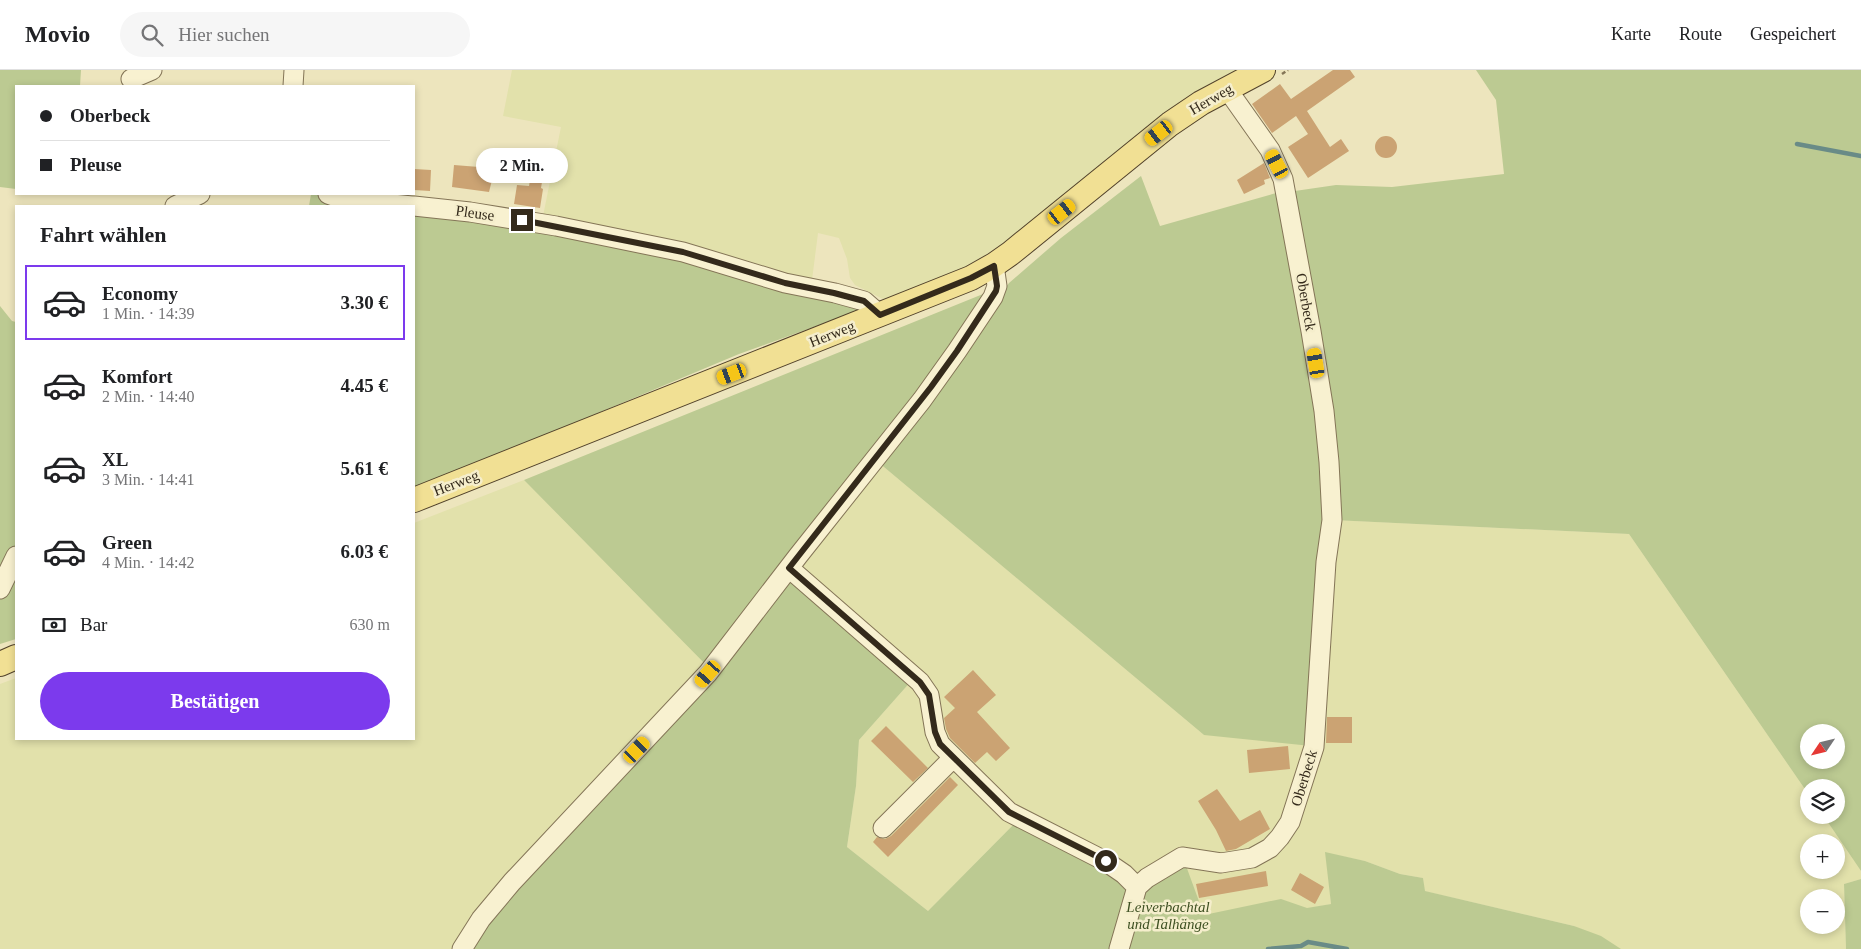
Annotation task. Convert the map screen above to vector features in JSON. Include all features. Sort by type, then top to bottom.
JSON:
[{"type":"main road","name":"Herweg","points":[[415,500],[971,278],[994,266],[1170,124],[1200,103],[1263,70]]},
{"type":"main road","points":[[0,664],[15,657]]},
{"type":"street","points":[[131,79],[152,70]]},
{"type":"street","points":[[293,85],[294,70]]},
{"type":"street","name":"Oberbeck","points":[[1137,887],[1147,878],[1182,857],[1221,863],[1233,862],[1252,858],[1270,848],[1290,822],[1314,747],[1326,562],[1332,520],[1324,411],[1283,179],[1270,150],[1227,89]]},
{"type":"street","points":[[176,205],[198,195]]},
{"type":"street","name":"Pleuse","points":[[331,195],[342,199],[403,205]]},
{"type":"street","name":"Pleuse","points":[[415,206],[470,212],[556,226],[683,252],[785,283],[864,301],[880,315]]},
{"type":"street","points":[[462,949],[481,919],[507,888],[708,674],[922,400],[996,291],[994,266]]},
{"type":"street","points":[[0,589],[15,558]]},
{"type":"street","points":[[789,568],[920,682],[929,695],[935,732],[940,744],[1009,812],[1106,861],[1124,874],[1137,887],[1119,949]]},
{"type":"street","points":[[884,828],[953,758]]},
{"type":"green space","points":[[0,70],[81,70],[80,85],[15,85],[15,189],[0,187]]},
{"type":"green space","points":[[512,70],[1241,70],[1192,95],[990,255],[967,267],[887,301],[855,285],[850,278],[847,259],[839,238],[818,233],[812,280],[542,221],[561,127],[503,116]]},
{"type":"green space","points":[[1476,70],[1861,70],[1861,871],[1845,847],[1845,834],[1836,834],[1829,824],[1845,824],[1845,779],[1800,779],[1800,782],[1629,534],[1333,520],[1288,192],[1336,185],[1392,187],[1504,174],[1496,100]]},
{"type":"green space","points":[[1141,176],[1160,226],[1283,191],[1327,462],[1311,746],[1204,735],[878,462],[1009,283],[1061,238]]},
{"type":"green space","points":[[311,195],[329,195],[386,205],[309,205]]},
{"type":"green space","points":[[415,208],[629,242],[863,309],[739,354],[415,490]]},
{"type":"green space","points":[[988,292],[955,349],[709,668],[524,480]]},
{"type":"green space","points":[[0,306],[12,321],[15,322],[15,552],[0,583]]},
{"type":"green space","points":[[878,462],[1204,735],[1333,520],[1629,534],[1800,782],[1800,824],[1829,824],[1836,834],[1800,834],[1800,879],[1845,879],[1845,847],[1861,871],[1861,879],[1844,884],[1844,889],[1800,889],[1800,934],[1845,934],[1845,916],[1846,949],[1619,949],[1574,926],[1424,891],[1423,878],[1400,874],[1365,861],[1326,853],[1331,904],[1106,949],[1016,822],[928,911],[847,847],[856,786],[859,740],[913,679],[794,564]]},
{"type":"green space","points":[[524,480],[709,668],[460,949],[0,949],[0,684],[15,678],[15,740],[415,740],[415,523]]},
{"type":"green space","points":[[15,563],[15,639],[0,644],[0,595]]},
{"type":"green space","points":[[791,575],[913,679],[859,740],[856,786],[847,847],[928,911],[1016,822],[1131,882],[1115,949],[467,949],[482,926]]},
{"type":"green space","name":"Leiverbachtal und Talhänge","points":[[1325,852],[1365,861],[1400,874],[1423,878],[1425,891],[1574,926],[1601,936],[1621,949],[1123,949],[1142,885],[1185,863],[1204,915],[1281,899],[1307,908],[1331,904]]},
{"type":"green space","points":[[1861,879],[1861,949],[1846,949],[1844,884]]},
{"type":"building","points":[[1333,70],[1350,70],[1355,77],[1307,111],[1330,147],[1341,139],[1349,151],[1308,178],[1288,147],[1308,134],[1296,116],[1272,133],[1252,104],[1280,84],[1291,99]]},
{"type":"building","points":[[1386,136],[1394,139],[1397,147],[1394,155],[1386,158],[1378,155],[1375,147],[1378,139]]},
{"type":"building","points":[[1264,163],[1270,178],[1264,180],[1265,184],[1244,194],[1237,180]]},
{"type":"building","points":[[454,165],[479,167],[494,172],[489,192],[452,187]]},
{"type":"building","points":[[415,169],[431,170],[430,191],[415,190]]},
{"type":"building","points":[[530,180],[542,182],[541,188],[543,189],[540,208],[514,204],[517,185],[529,186]]},
{"type":"building","points":[[973,670],[996,695],[977,712],[1010,748],[996,761],[987,752],[975,763],[950,738],[946,729],[944,718],[955,708],[944,697]]},
{"type":"building","points":[[1327,717],[1352,717],[1352,743],[1326,743]]},
{"type":"building","points":[[886,726],[928,768],[913,782],[871,741]]},
{"type":"building","points":[[1288,746],[1290,769],[1249,773],[1247,750]]},
{"type":"building","points":[[950,777],[958,785],[888,857],[873,842],[877,837],[885,839],[891,836]]},
{"type":"building","points":[[1217,789],[1240,821],[1260,810],[1270,829],[1236,849],[1226,851],[1216,830],[1198,801]]},
{"type":"building","points":[[1266,871],[1268,886],[1199,898],[1196,884]]},
{"type":"building","points":[[1300,873],[1324,887],[1315,904],[1291,890]]},
{"type":"waterway","points":[[1797,144],[1861,156]]},
{"type":"waterway","points":[[1268,949],[1301,946],[1308,942],[1347,949]]},
{"type":"route","points":[[522,220],[683,252],[785,283],[864,301],[880,315],[971,278],[994,266],[996,291],[949,363],[789,568],[920,682],[929,695],[935,732],[940,744],[1009,812],[1106,861]]}]
